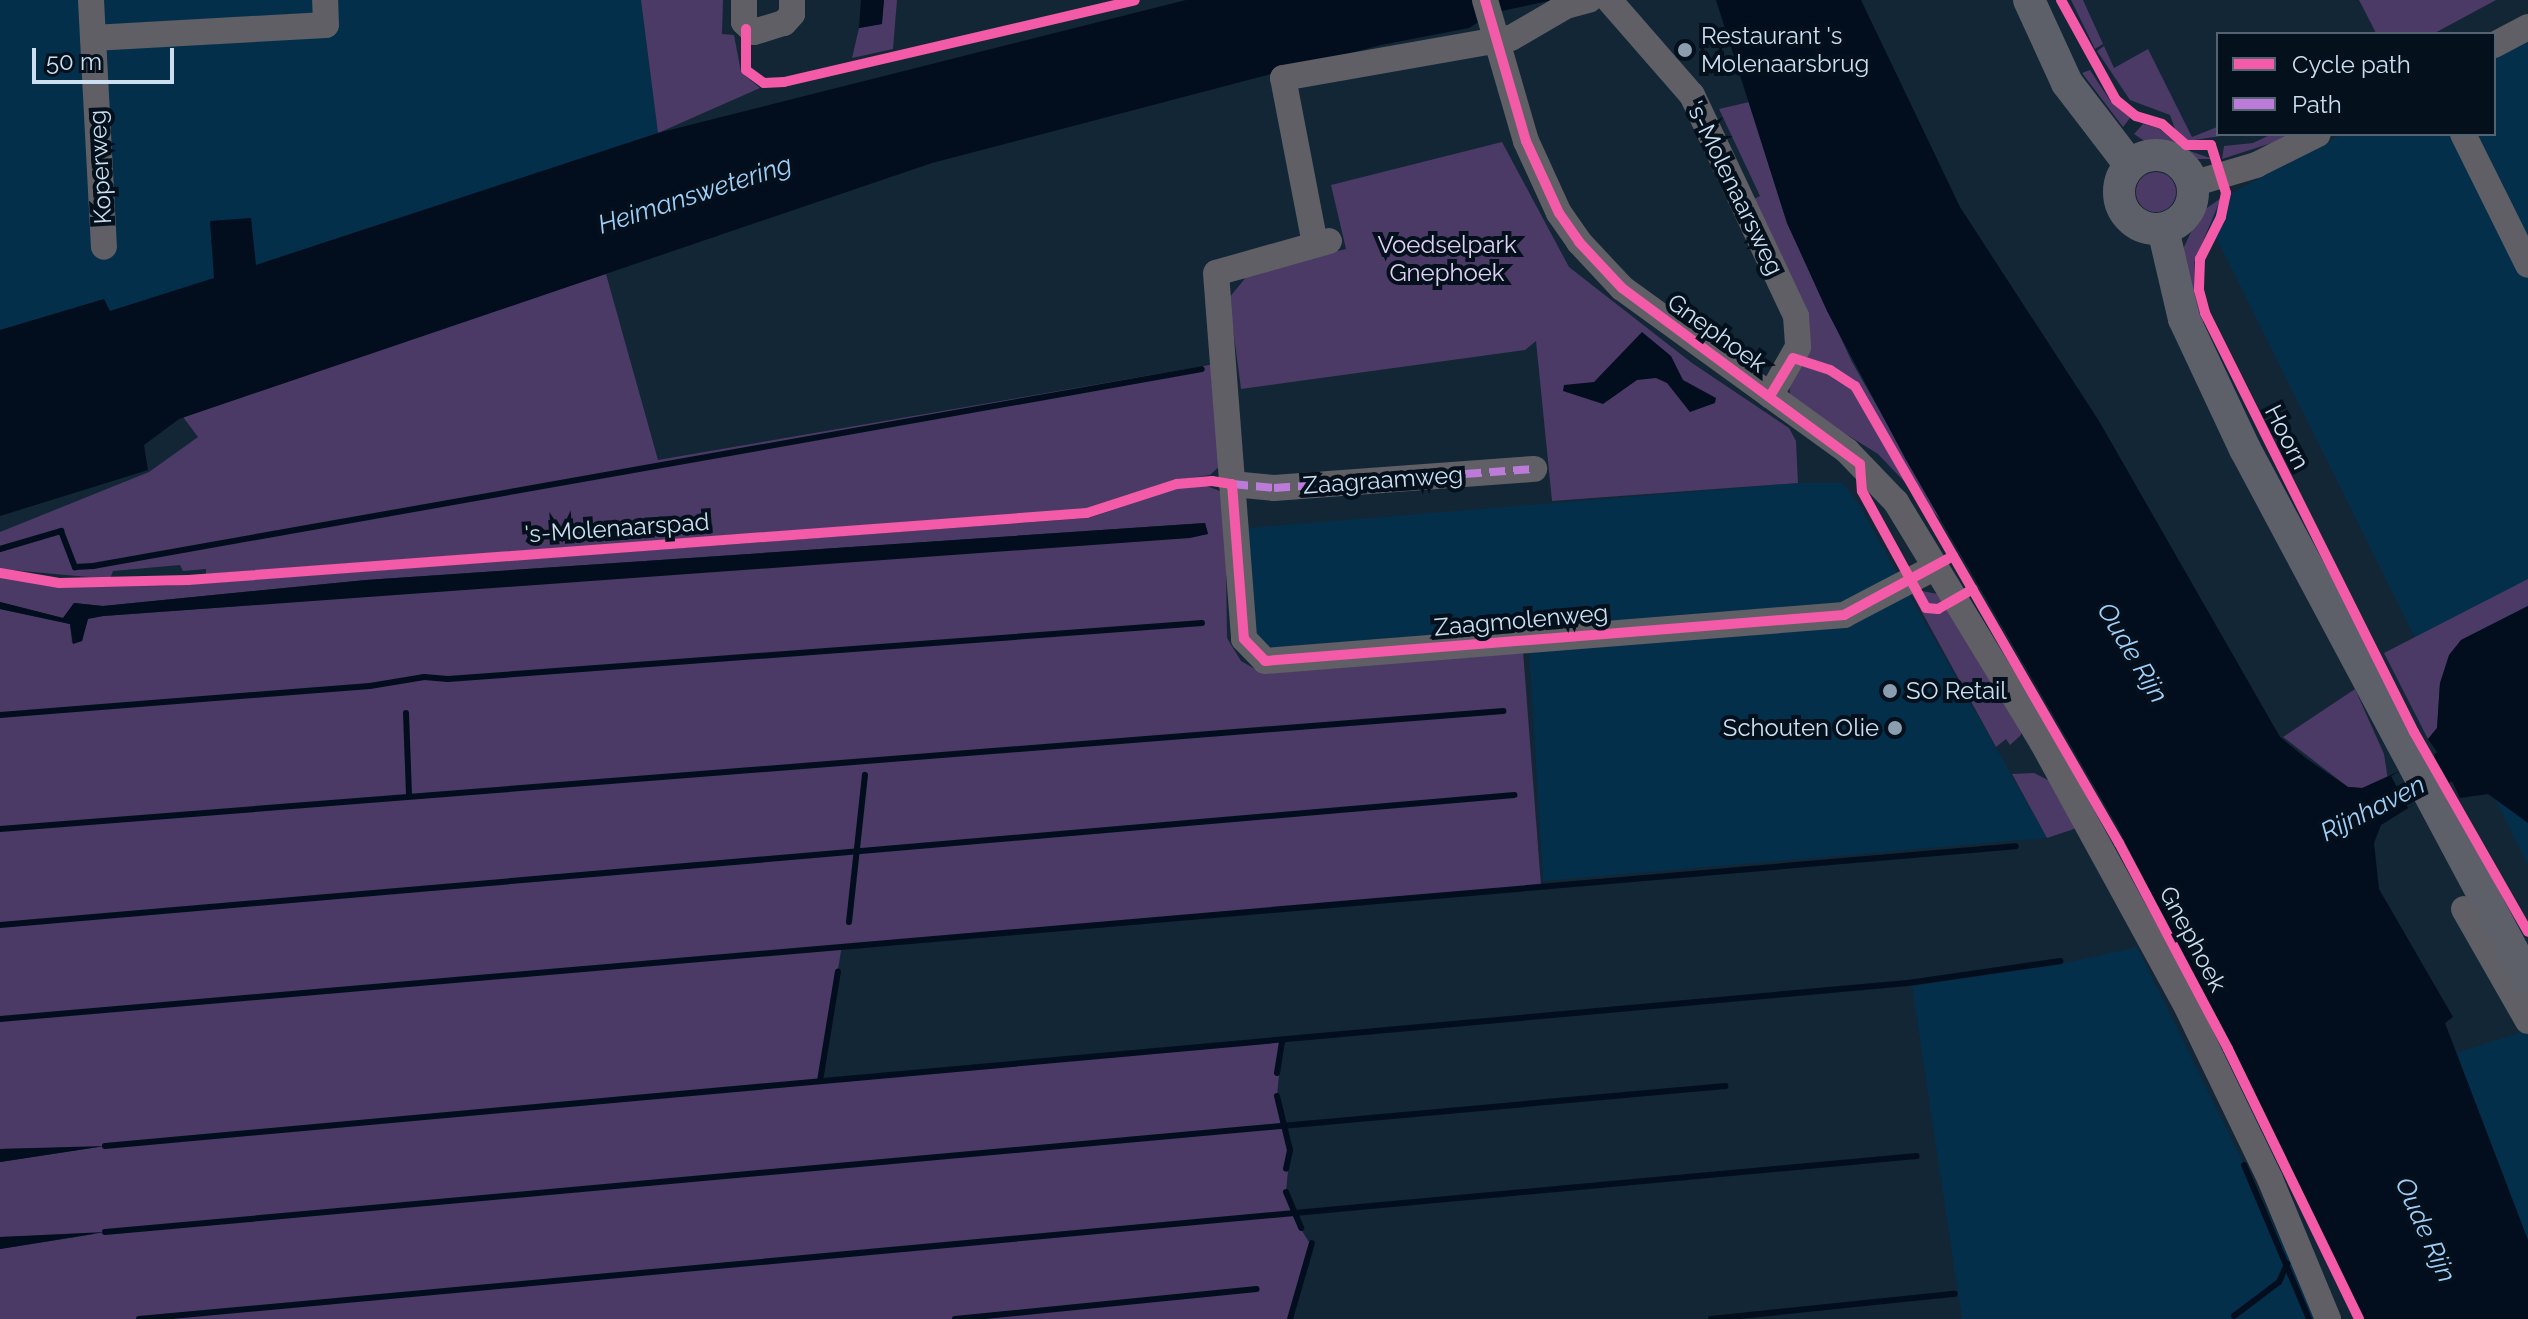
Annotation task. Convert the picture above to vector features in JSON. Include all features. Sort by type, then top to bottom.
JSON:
[{"type":"main road","points":[[2029,0],[2067,83],[2130,165]]},
{"type":"main road","points":[[2167,156],[2180,164],[2192,184],[2187,213],[2163,229],[2141,226],[2124,212],[2120,184],[2130,165],[2144,157],[2167,156]]},
{"type":"main road","name":"Hoorn","points":[[2163,229],[2184,319],[2252,463],[2528,979]]},
{"type":"street","name":"Koperweg","points":[[91,0],[104,247]]},
{"type":"street","points":[[93,38],[326,25],[325,0]]},
{"type":"street","points":[[744,0],[746,29],[754,32],[784,23],[792,14],[792,0]]},
{"type":"street","name":"Zaagmolenweg","points":[[1589,0],[1566,6],[1511,38],[1283,78],[1322,243],[1216,273],[1244,639],[1265,661],[1844,615],[1936,567]]},
{"type":"street","name":"'s-Molenaarsweg","points":[[1609,0],[1692,95],[1796,316],[1798,347],[1770,396]]},
{"type":"street","name":"Gnephoek","points":[[1488,11],[1526,141],[1559,213],[1622,288],[1868,471],[1896,502],[2042,742],[2185,1003],[2270,1179],[2328,1319]]},
{"type":"street","points":[[2496,44],[2528,27]]},
{"type":"street","points":[[2192,184],[2256,165],[2314,136]]},
{"type":"street","points":[[2464,136],[2528,265]]},
{"type":"street","name":"Zaagraamweg","points":[[1232,484],[1274,488],[1534,469]]},
{"type":"street","points":[[2464,909],[2528,1021]]},
{"type":"shaded area","name":"Heimanswetering","points":[[0,0],[641,0],[658,133],[255,265],[210,222],[215,278],[110,311],[103,299],[0,330]]},
{"type":"shaded area","name":"Rijnhaven","points":[[2528,36],[2528,865],[2202,209],[2338,136],[2496,136],[2496,53]]},
{"type":"shaded area","points":[[1798,483],[1843,483],[1857,502],[2047,838],[1543,881],[1529,646],[1265,669],[1241,655],[1225,530]]},
{"type":"shaded area","points":[[2137,947],[2320,1319],[1962,1319],[1912,986],[2057,965]]},
{"type":"shaded area","points":[[2528,1030],[2528,1267],[2457,1053]]},
{"type":"green space","points":[[641,0],[723,0],[722,34],[734,35],[741,72],[760,88],[658,133]]},
{"type":"green space","points":[[884,0],[897,0],[893,49],[852,58],[859,28],[881,24]]},
{"type":"green space","points":[[2071,0],[2083,0],[2103,44],[2095,49]]},
{"type":"green space","points":[[2359,0],[2496,0],[2437,32],[2375,32]]},
{"type":"green space","points":[[2104,46],[2114,68],[2148,49],[2192,137],[2216,127],[2216,136],[2221,136],[2188,141],[2176,132],[2170,115],[2130,100],[2097,51]]},
{"type":"green space","points":[[2090,70],[2111,102],[2130,118],[2123,127],[2082,73]]},
{"type":"green space","points":[[1749,102],[1787,223],[1852,362],[1943,522],[1878,454],[1794,402],[1790,395],[1789,382],[1800,365],[1750,201],[1760,196],[1719,109]]},
{"type":"green space","points":[[2143,124],[2158,128],[2184,149],[2213,159],[2196,159],[2146,142],[2134,134]]},
{"type":"green space","points":[[2268,136],[2294,136],[2222,159],[2224,146],[2253,143]]},
{"type":"green space","name":"Voedselpark Gnephoek","points":[[1502,142],[1569,267],[1692,363],[1789,428],[1796,441],[1798,483],[1552,501],[1536,341],[1525,350],[1241,389],[1229,298],[1251,271],[1346,249],[1331,185]]},
{"type":"green space","points":[[2156,172],[2170,178],[2176,192],[2170,206],[2156,212],[2142,206],[2136,192],[2142,178]]},
{"type":"green space","points":[[2221,198],[2194,263],[2194,285],[2204,321],[2197,324],[2182,251],[2200,213]]},
{"type":"green space","points":[[606,274],[658,460],[1215,364],[1222,464],[1210,475],[1176,480],[1084,509],[206,574],[206,569],[183,571],[180,565],[113,571],[110,579],[0,569],[0,532],[149,472],[198,437],[180,413]]},
{"type":"green space","points":[[1204,485],[1225,493],[1227,638],[1241,661],[1255,669],[1272,672],[1523,651],[1541,885],[842,945],[820,1080],[1282,1041],[1277,1096],[1290,1150],[1286,1192],[1291,1213],[1312,1247],[1290,1319],[0,1319],[0,1249],[95,1234],[0,1237],[0,1162],[98,1147],[0,1149],[0,609],[70,624],[72,643],[82,641],[88,618],[104,616],[1208,534],[1205,523],[366,580],[103,606],[74,603],[63,618],[0,602],[0,577],[57,587],[165,586],[1089,518],[1179,488]]},
{"type":"green space","points":[[2528,579],[2528,606],[2461,640],[2440,683],[2437,728],[2428,739],[2384,653]]},
{"type":"green space","points":[[1922,591],[1938,594],[2021,727],[2021,735],[2010,745],[2006,739],[1996,747],[1912,594]]},
{"type":"green space","points":[[2355,689],[2384,754],[2388,780],[2362,788],[2348,787],[2283,737]]},
{"type":"green space","points":[[2034,773],[2054,783],[2080,827],[2047,838],[2012,774]]},
{"type":"water","points":[[861,0],[884,0],[882,24],[859,28]]},
{"type":"water","points":[[1186,0],[1552,0],[1493,13],[1469,28],[1381,45],[932,163],[179,419],[144,445],[148,470],[0,516],[0,330],[104,299],[110,311],[214,278],[210,221],[251,218],[256,265],[658,133]]},
{"type":"water","name":"Oude Rijn","points":[[1716,0],[1861,0],[1960,207],[2099,421],[2280,737],[2307,759],[2348,787],[2362,788],[2433,756],[2437,752],[2428,739],[2437,728],[2440,683],[2449,655],[2461,640],[2528,606],[2528,823],[2488,794],[2460,798],[2452,781],[2381,825],[2374,843],[2379,889],[2453,1017],[2445,1023],[2528,1240],[2528,1319],[2364,1319],[2117,826],[1905,458],[1827,311],[1787,223]]},
{"type":"water","points":[[1642,332],[1671,356],[1683,380],[1716,398],[1715,403],[1690,412],[1667,383],[1656,378],[1637,380],[1603,404],[1563,391],[1564,385],[1594,382]]},
{"type":"water","points":[[1205,523],[1208,534],[1190,538],[103,616],[88,619],[82,641],[73,644],[70,624],[0,609],[0,602],[63,618],[74,603],[103,606],[366,580]]},
{"type":"water","points":[[105,1146],[0,1162],[0,1149]]},
{"type":"water","points":[[105,1232],[0,1249],[0,1237]]},
{"type":"pier","points":[[2432,753],[2450,785],[2408,808],[2391,776]]},
{"type":"waterway","points":[[0,549],[61,531],[75,567],[93,566],[1202,369]]},
{"type":"waterway","points":[[0,715],[370,686],[424,677],[448,679],[1202,623]]},
{"type":"waterway","points":[[0,829],[1503,711]]},
{"type":"waterway","points":[[406,713],[409,796]]},
{"type":"waterway","points":[[849,922],[865,775]]},
{"type":"waterway","points":[[0,925],[1514,795]]},
{"type":"waterway","points":[[0,1019],[2016,846]]},
{"type":"waterway","points":[[105,1146],[1908,983],[2060,961]]},
{"type":"waterway","points":[[820,1081],[838,971]]},
{"type":"waterway","points":[[1277,1073],[1282,1041]]},
{"type":"waterway","points":[[105,1232],[1725,1086]]},
{"type":"waterway","points":[[1277,1096],[1290,1150],[1286,1169]]},
{"type":"waterway","points":[[139,1319],[1917,1156]]},
{"type":"waterway","points":[[2244,1165],[2309,1319]]},
{"type":"waterway","points":[[1286,1192],[1301,1228]]},
{"type":"waterway","points":[[1290,1319],[1312,1243]]},
{"type":"waterway","points":[[2234,1316],[2279,1282],[2287,1264]]},
{"type":"waterway","points":[[955,1319],[1257,1289]]},
{"type":"waterway","points":[[1711,1319],[1955,1294]]},
{"type":"marked path","points":[[1232,484],[1274,488],[1534,469]]},
{"type":"cycle path","points":[[746,29],[746,70],[764,83],[784,82],[1135,0]]},
{"type":"cycle path","points":[[1485,0],[1526,141],[1559,213],[1579,242],[1622,288],[1860,464],[1862,491],[1926,608],[1938,609],[1973,589]]},
{"type":"cycle path","points":[[2061,0],[2116,100],[2136,116],[2162,124],[2186,145],[2211,145],[2226,193],[2221,217],[2200,259],[2199,290],[2205,313],[2414,732],[2528,932]]},
{"type":"cycle path","points":[[1770,396],[1793,358],[1830,370],[1855,386],[2119,843],[2228,1049],[2359,1319]]},
{"type":"cycle path","name":"'s-Molenaarspad","points":[[0,573],[59,583],[188,580],[1087,513],[1177,484],[1212,481],[1232,484],[1244,639],[1265,661],[1844,615],[1953,556]]},
{"type":"place","name":"Restaurant 's Molenaarsbrug","points":[[1685,50]]},
{"type":"place","name":"SO Retail","points":[[1890,691]]},
{"type":"place","name":"Schouten Olie","points":[[1895,728]]}]
